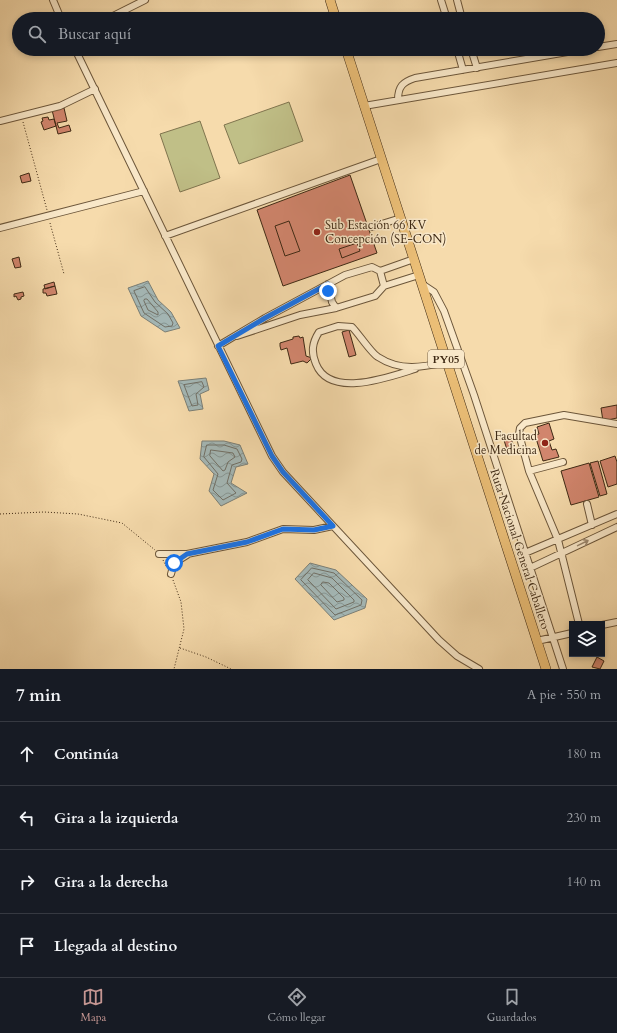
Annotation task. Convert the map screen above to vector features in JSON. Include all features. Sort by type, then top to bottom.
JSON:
[{"type":"highway","points":[[330,0],[334,12]]},
{"type":"highway","name":"Ruta Nacional General Caballero","points":[[348,56],[546,669]]},
{"type":"street","points":[[53,0],[58,12]]},
{"type":"street","points":[[121,12],[145,0]]},
{"type":"street","points":[[441,0],[445,12]]},
{"type":"street","points":[[457,0],[460,12]]},
{"type":"street","points":[[605,46],[617,44]]},
{"type":"street","points":[[78,56],[272,456],[283,472],[439,640],[457,656],[478,669]]},
{"type":"street","points":[[459,56],[463,70]]},
{"type":"street","points":[[473,56],[477,68]]},
{"type":"street","points":[[398,100],[400,87],[404,82],[545,56]]},
{"type":"street","points":[[364,106],[617,63]]},
{"type":"street","points":[[0,121],[60,106],[95,89]]},
{"type":"street","points":[[165,236],[381,159]]},
{"type":"street","points":[[0,228],[144,191]]},
{"type":"street","points":[[372,227],[401,218]]},
{"type":"street","points":[[380,271],[414,259]]},
{"type":"street","points":[[218,346],[346,275],[372,266],[380,271],[384,286]]},
{"type":"street","points":[[230,338],[300,315],[336,308],[375,296],[384,286],[421,280],[434,292],[444,311],[474,394],[563,669]]},
{"type":"street","points":[[328,284],[332,302],[336,308]]},
{"type":"street","points":[[415,369],[396,365],[377,357],[352,327],[338,326],[319,332],[314,340],[312,353],[320,372],[326,378],[354,383],[382,380],[415,369],[447,362]]},
{"type":"street","points":[[578,621],[558,540],[529,471],[519,434],[520,428],[525,423],[564,415],[617,424]]},
{"type":"street","points":[[529,471],[563,462]]},
{"type":"street","points":[[587,504],[592,525]]},
{"type":"street","points":[[525,553],[617,514]]},
{"type":"street","points":[[159,554],[187,554],[247,542],[283,529],[314,530],[333,526]]},
{"type":"street","points":[[530,568],[617,527]]},
{"type":"street","points":[[171,574],[174,563],[187,554]]},
{"type":"street","points":[[605,625],[617,622]]},
{"type":"street","points":[[537,641],[569,634]]},
{"type":"path","points":[[21,116],[64,274]]},
{"type":"path","points":[[0,514],[44,512],[78,514],[122,523],[159,554],[171,574],[181,602],[184,629],[174,669]]},
{"type":"path","points":[[179,648],[206,657],[231,669]]},
{"type":"shaded area","points":[[289,102],[303,141],[239,164],[224,125]]},
{"type":"shaded area","points":[[200,121],[220,178],[180,192],[160,134]]},
{"type":"water","points":[[148,281],[158,300],[171,312],[180,328],[165,332],[141,316],[128,288]]},
{"type":"water","points":[[206,378],[209,390],[200,394],[203,409],[189,411],[178,381]]},
{"type":"water","points":[[202,441],[224,441],[240,445],[248,464],[236,467],[231,483],[247,493],[221,506],[209,491],[214,474],[200,459]]},
{"type":"water","points":[[310,563],[336,570],[367,599],[365,608],[334,620],[295,579]]},
{"type":"building","points":[[64,108],[67,121],[57,123],[59,128],[69,125],[71,131],[58,134],[52,110]]},
{"type":"building","points":[[48,117],[49,120],[54,119],[56,126],[44,130],[41,122],[43,121],[42,118]]},
{"type":"building","points":[[29,173],[31,181],[22,183],[20,176]]},
{"type":"building","name":"Sub Estación 66 KV Concepción (SE-CON)","points":[[350,175],[377,253],[283,286],[257,210]]},
{"type":"building","points":[[289,221],[300,251],[285,256],[275,226]]},
{"type":"building","points":[[357,243],[360,251],[342,258],[339,249]]},
{"type":"building","points":[[19,257],[21,267],[15,268],[12,259]]},
{"type":"building","points":[[54,282],[55,286],[45,289],[44,285]]},
{"type":"building","points":[[55,286],[57,294],[47,296],[46,293],[43,293],[43,289]]},
{"type":"building","points":[[23,292],[24,296],[21,297],[21,299],[18,300],[16,296],[14,297],[14,294]]},
{"type":"building","points":[[349,330],[356,355],[349,357],[342,332]]},
{"type":"building","points":[[299,336],[300,338],[303,337],[306,356],[312,358],[307,363],[303,361],[291,364],[287,348],[281,350],[280,343]]},
{"type":"building","points":[[617,405],[617,418],[603,421],[601,408]]},
{"type":"building","name":"Facultad de Medicina","points":[[549,423],[554,439],[549,441],[552,450],[556,449],[559,457],[543,461],[535,435],[539,434],[537,427]]},
{"type":"building","points":[[510,435],[515,451],[508,453],[503,437]]},
{"type":"building","points":[[615,456],[617,462],[617,484],[608,487],[600,461]]},
{"type":"building","points":[[598,461],[607,494],[600,496],[590,463]]},
{"type":"building","points":[[589,463],[599,497],[571,505],[561,471]]},
{"type":"building","points":[[597,657],[604,661],[600,669],[592,667]]},
{"type":"place","name":"Sub Estación 66 KV Concepción (SE-CON)","points":[[317,232]]},
{"type":"place","name":"Facultad de Medicina","points":[[545,443]]},
{"type":"route","points":[[174,563],[187,554],[247,542],[283,529],[314,530],[333,526],[283,472],[272,456],[218,346],[233,336],[328,284],[328,291]]}]
